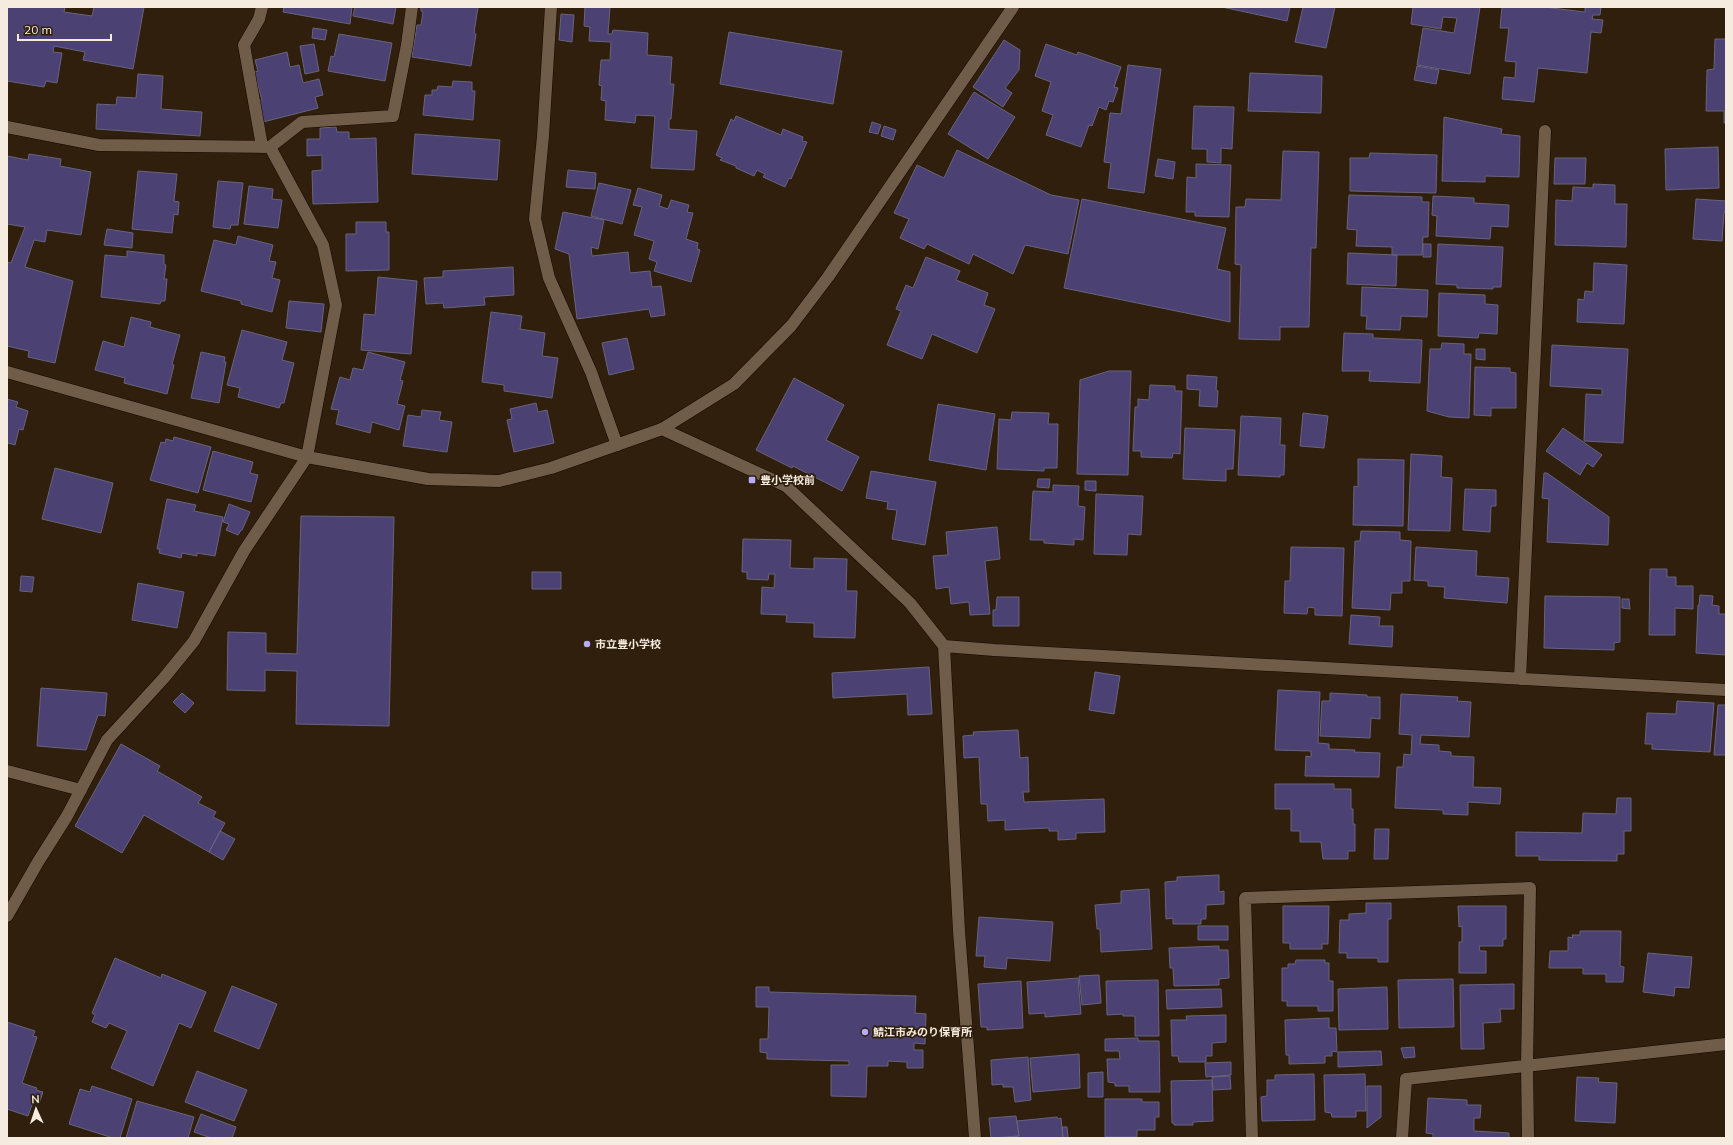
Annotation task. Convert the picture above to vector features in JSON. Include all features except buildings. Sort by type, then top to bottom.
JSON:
[{"type":"street","points":[[7,916],[38,862],[67,816],[107,740],[163,679],[194,642],[244,551],[307,457],[336,305],[323,245],[266,147],[244,45],[259,19],[262,7]]},
{"type":"street","points":[[7,127],[99,145],[266,147],[302,122],[393,116],[407,45],[412,7]]},
{"type":"street","points":[[551,7],[543,136],[535,219],[549,278],[591,372],[617,445]]},
{"type":"street","points":[[7,372],[307,457],[428,479],[499,481],[551,468],[662,429],[734,384],[791,326],[828,277],[1013,7]]},
{"type":"street","points":[[1520,679],[1545,131]]},
{"type":"street","points":[[662,429],[786,486],[910,603],[944,646],[958,931],[975,1138]]},
{"type":"street","points":[[944,646],[1002,651],[1726,690]]},
{"type":"street","points":[[7,771],[81,790]]},
{"type":"street","points":[[1252,1138],[1245,898],[1530,888],[1527,1065],[1528,1138]]},
{"type":"street","points":[[1402,1138],[1406,1079],[1726,1044]]},
{"type":"place","name":"豊小学校前","points":[[752,480]]},
{"type":"place","name":"市立豊小学校","points":[[587,644]]},
{"type":"place","name":"鯖江市みのり保育所","points":[[865,1032]]}]
